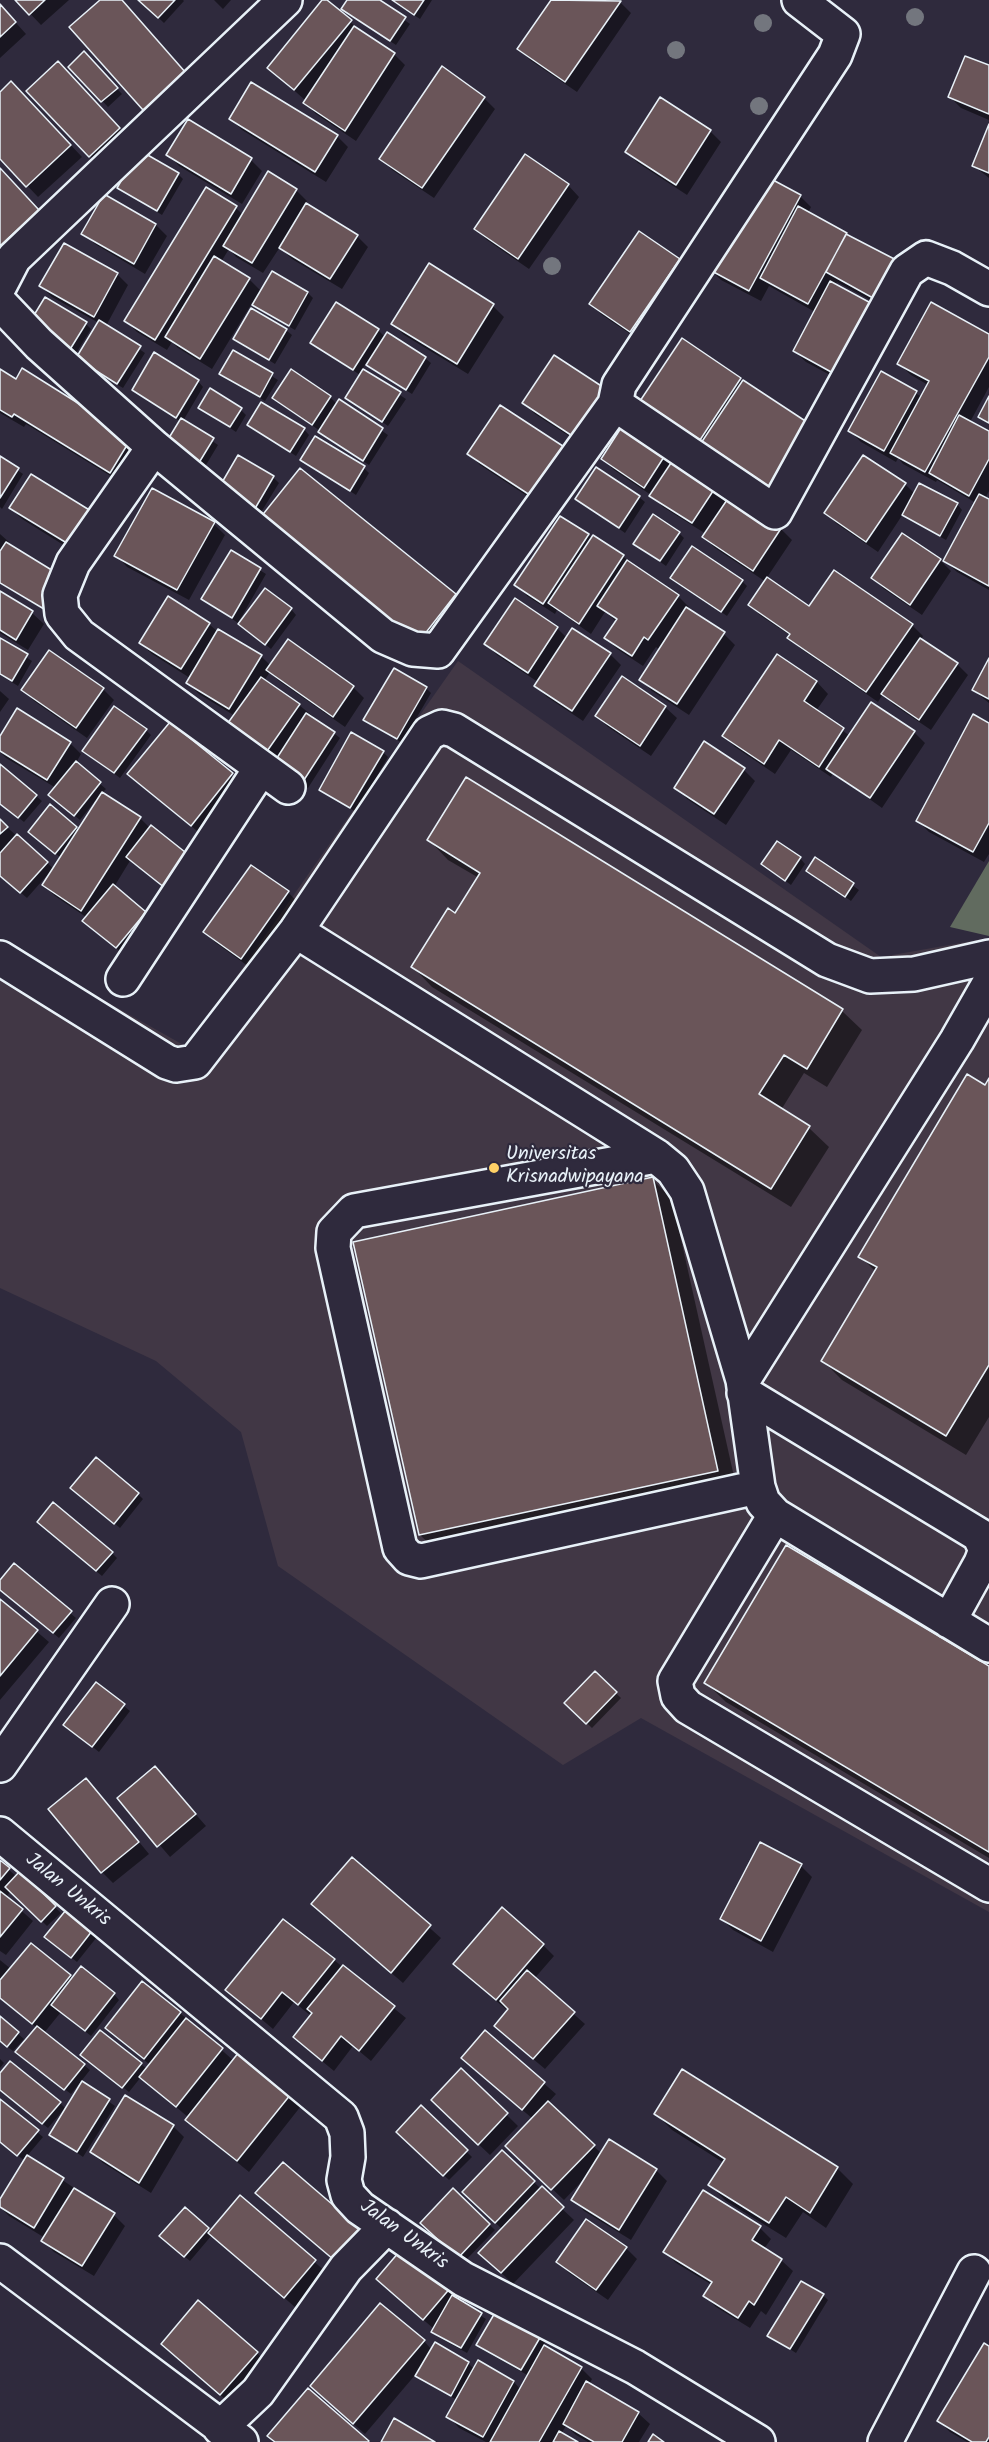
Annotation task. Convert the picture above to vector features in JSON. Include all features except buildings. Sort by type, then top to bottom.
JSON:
[{"type":"street","points":[[0,285],[14,258],[285,0]]},
{"type":"street","points":[[0,303],[39,344],[154,447],[383,636],[413,649],[438,651],[615,404],[619,385],[835,55],[843,34],[799,0]]},
{"type":"street","points":[[615,404],[776,512],[907,271],[926,258],[952,268],[989,289]]},
{"type":"street","points":[[154,447],[73,563],[60,595],[62,614],[79,635],[288,787]]},
{"type":"street","points":[[0,958],[167,1062],[188,1065],[201,1057],[297,931],[429,733],[442,727],[454,730],[827,960],[870,976],[914,974],[989,957]]},
{"type":"street","points":[[123,979],[261,768]]},
{"type":"street","points":[[297,931],[656,1156],[673,1170],[687,1191],[744,1386],[758,1487],[763,1502],[775,1515],[989,1645]]},
{"type":"street","points":[[744,1386],[957,1040],[989,984]]},
{"type":"street","points":[[656,1156],[354,1211],[334,1232],[333,1248],[400,1548],[410,1557],[421,1561],[758,1487]]},
{"type":"street","points":[[744,1386],[979,1536],[986,1550],[949,1621]]},
{"type":"street","points":[[775,1515],[675,1681],[678,1696],[688,1707],[989,1885]]},
{"type":"street","points":[[1,1759],[112,1604]]},
{"type":"street","name":"Jalan Unkris","points":[[0,1834],[341,2117],[347,2133],[348,2157],[344,2180],[348,2196],[360,2208],[463,2279],[635,2367],[758,2442]]},
{"type":"street","points":[[0,2261],[230,2435],[346,2268],[387,2226]]},
{"type":"street","points":[[885,2442],[974,2272]]},
{"type":"shaded area","name":"Universitas Krisnadwipayana","points":[[458,661],[881,957],[989,938],[989,1912],[641,1718],[563,1765],[278,1566],[241,1432],[156,1361],[0,1288],[0,942],[187,1047]]},
{"type":"green space","points":[[989,861],[989,936],[950,927]]},
{"type":"place","name":"Universitas Krisnadwipayana","points":[[494,1168]]}]
